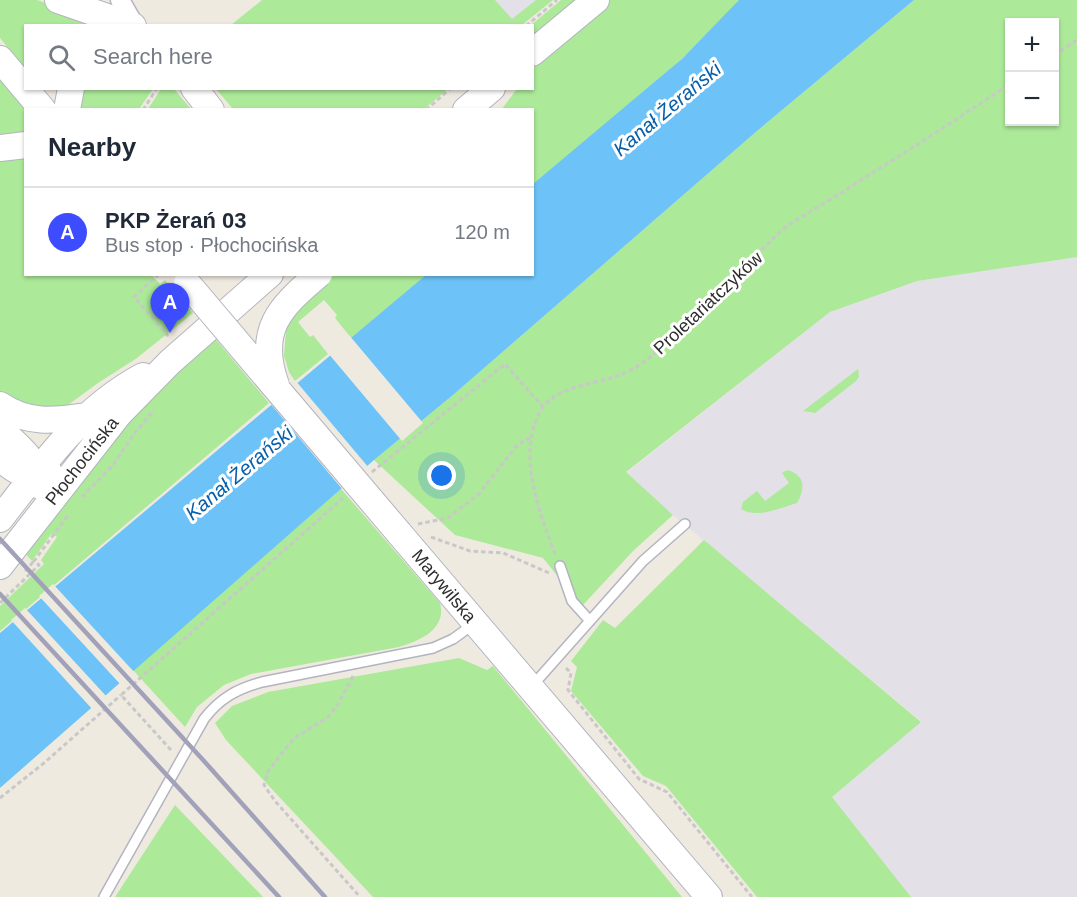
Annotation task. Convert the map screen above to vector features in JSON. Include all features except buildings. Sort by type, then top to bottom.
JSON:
[{"type":"main road","points":[[58,0],[128,11]]},
{"type":"main road","points":[[534,53],[596,0]]},
{"type":"main road","points":[[0,59],[24,87]]},
{"type":"main road","points":[[26,90],[41,108]]},
{"type":"main road","points":[[67,108],[71,90]]},
{"type":"main road","points":[[196,90],[209,108]]},
{"type":"main road","points":[[468,108],[490,90]]},
{"type":"main road","points":[[493,108],[507,90]]},
{"type":"main road","points":[[0,148],[24,145]]},
{"type":"main road","name":"Płochocińska","points":[[0,566],[82,462],[96,422],[115,392],[267,276]]},
{"type":"main road","points":[[278,391],[269,348],[274,324],[285,304],[317,276]]},
{"type":"main road","name":"Marywilska","points":[[184,279],[278,391],[406,529],[475,623],[709,897]]},
{"type":"main road","points":[[0,405],[13,414],[38,421],[96,422]]},
{"type":"main road","name":"Płochocińska","points":[[0,519],[65,437],[96,422]]},
{"type":"main road","points":[[0,428],[26,452],[33,462],[41,490],[40,499],[25,534]]},
{"type":"main road","points":[[0,458],[12,470],[24,473],[36,473],[82,462]]},
{"type":"lane","points":[[531,688],[643,561],[686,524]]},
{"type":"lane","points":[[560,566],[572,601],[590,621]]},
{"type":"lane","points":[[104,897],[204,719],[213,707],[232,692],[262,682],[433,648],[453,639],[475,623]]},
{"type":"path","points":[[528,24],[557,0]]},
{"type":"path","points":[[1059,52],[1077,40]]},
{"type":"path","name":"Proletariatczyków","points":[[543,407],[555,396],[568,390],[608,380],[636,368],[670,342],[789,225],[1005,87]]},
{"type":"path","points":[[144,108],[156,90]]},
{"type":"path","points":[[428,108],[449,90]]},
{"type":"path","points":[[157,276],[134,297],[168,336],[165,352]]},
{"type":"path","points":[[366,477],[505,364],[543,407],[534,423],[530,457],[541,512],[560,566]]},
{"type":"path","points":[[81,498],[113,465],[137,430],[160,403]]},
{"type":"path","points":[[406,529],[448,518],[479,494],[518,444],[531,438]]},
{"type":"path","points":[[0,798],[44,763],[348,493]]},
{"type":"path","points":[[30,566],[74,507]]},
{"type":"path","points":[[431,537],[470,551],[508,555],[564,579]]},
{"type":"path","points":[[0,603],[39,565],[34,561]]},
{"type":"path","points":[[360,664],[339,704],[327,718],[294,738],[268,771],[264,785],[275,801],[360,897]]},
{"type":"path","points":[[566,668],[571,673],[568,690],[632,770],[646,783],[667,792],[752,897]]},
{"type":"path","points":[[121,695],[181,760]]},
{"type":"shaded area","points":[[495,0],[536,0],[512,20]]},
{"type":"shaded area","points":[[1077,257],[1077,897],[911,897],[832,797],[921,721],[673,515],[626,473],[830,312],[917,281]]},
{"type":"green space","points":[[0,0],[37,0],[110,24],[24,24],[24,68],[0,38]]},
{"type":"green space","points":[[262,0],[495,0],[512,19],[536,0],[553,0],[523,24],[232,24]]},
{"type":"green space","points":[[561,0],[582,0],[534,40],[532,24]]},
{"type":"green space","points":[[610,0],[741,0],[734,14],[534,186],[534,108],[503,108],[516,90],[534,90],[534,68],[568,35]]},
{"type":"green space","points":[[914,0],[1077,0],[1077,257],[917,281],[830,312],[626,472],[673,515],[633,551],[583,605],[543,558],[455,535],[374,460],[453,395],[757,131]]},
{"type":"green space","points":[[0,78],[25,108],[24,137],[0,140]]},
{"type":"green space","points":[[78,90],[152,90],[140,108],[74,108]]},
{"type":"green space","points":[[160,90],[175,90],[190,108],[149,108]]},
{"type":"green space","points":[[217,90],[447,90],[425,108],[232,108]]},
{"type":"green space","points":[[24,151],[24,276],[153,276],[160,284],[165,280],[193,313],[137,358],[53,416],[0,397],[0,155]]},
{"type":"green space","points":[[331,276],[427,276],[352,339],[335,318],[337,315],[324,300],[298,322],[310,337],[313,335],[328,354],[295,381],[289,372],[284,356],[286,330],[297,304]]},
{"type":"green space","points":[[213,336],[269,403],[0,631],[0,606],[44,564],[41,560],[57,537],[52,533],[32,561],[23,551],[90,459]]},
{"type":"green space","points":[[858,369],[859,377],[856,381],[815,413],[803,411]]},
{"type":"green space","points":[[787,470],[801,479],[802,488],[797,503],[761,513],[741,509],[743,502],[757,491],[765,501],[789,483],[782,473]]},
{"type":"green space","points":[[341,489],[440,603],[440,620],[436,627],[423,637],[399,647],[251,674],[224,685],[197,707],[185,727],[133,670]]},
{"type":"green space","points":[[704,540],[921,722],[832,797],[911,897],[757,897],[666,786],[643,776],[571,691],[577,667],[571,661],[603,620],[615,628]]},
{"type":"green space","points":[[459,658],[487,670],[493,666],[682,897],[373,897],[226,740],[215,723],[232,706],[268,692]]},
{"type":"green space","points":[[175,805],[263,897],[115,897]]},
{"type":"water","name":"Kanał Żerański","points":[[739,0],[914,0],[757,131],[453,395],[374,460],[0,788],[0,633],[425,276],[534,276],[534,183],[683,58]]},
{"type":"pier","points":[[349,335],[423,423],[402,441],[328,353]]},
{"type":"pier","points":[[295,380],[369,468],[343,490],[269,402]]},
{"type":"pier","points":[[53,584],[135,673],[121,685],[39,596]]},
{"type":"pier","points":[[25,608],[107,697],[93,710],[11,620]]},
{"type":"railway","points":[[0,539],[204,761],[325,897]]},
{"type":"railway","points":[[0,594],[279,897]]},
{"type":"place","name":"PKP Żerań 03","points":[[170,333]]}]
